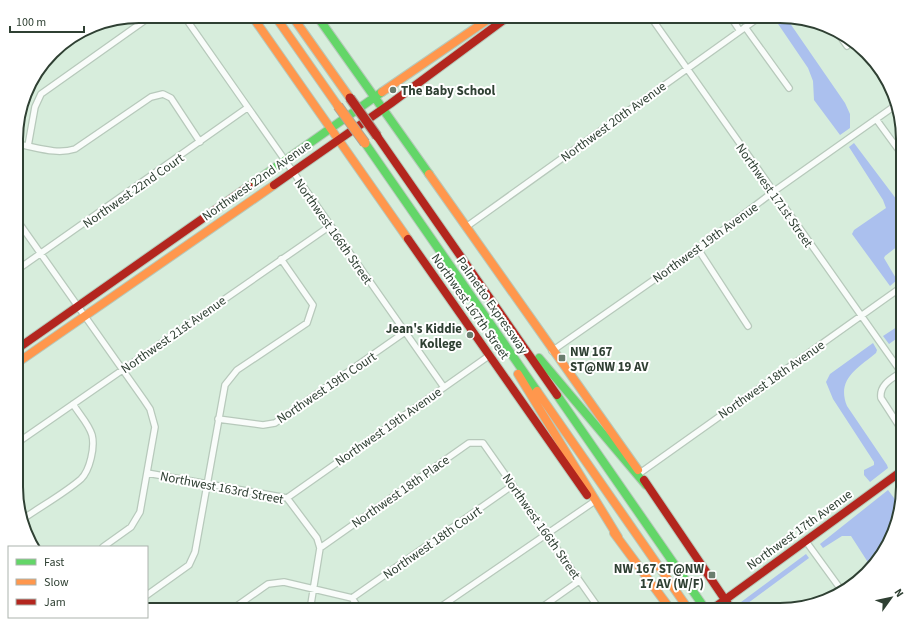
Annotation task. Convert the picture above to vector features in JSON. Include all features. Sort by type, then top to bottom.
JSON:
[{"type":"main road","name":"Northwest 167th Street","points":[[257,23],[592,503],[666,603]]},
{"type":"main road","name":"Palmetto Expressway","points":[[280,23],[365,143],[684,603]]},
{"type":"main road","name":"Palmetto Expressway","points":[[297,23],[484,289],[702,603]]},
{"type":"main road","points":[[322,23],[552,351],[640,473],[646,485]]},
{"type":"main road","name":"Northwest 22nd Avenue","points":[[23,345],[485,23]]},
{"type":"main road","name":"Northwest 22nd Avenue","points":[[23,359],[383,109],[485,23]]},
{"type":"main road","points":[[484,289],[576,405],[646,485],[727,603]]},
{"type":"main road","points":[[498,334],[519,376],[618,537]]},
{"type":"main road","name":"Northwest 17th Avenue","points":[[721,603],[896,475]]},
{"type":"street","points":[[28,146],[35,106],[41,94],[141,23]]},
{"type":"street","name":"Northwest 166th Street","points":[[189,23],[443,386]]},
{"type":"street","name":"Northwest 171st Street","points":[[655,23],[773,192],[896,363]]},
{"type":"street","points":[[737,23],[789,88]]},
{"type":"street","name":"Northwest 20th Avenue","points":[[466,227],[686,68],[751,23]]},
{"type":"street","points":[[23,145],[66,152],[81,145],[151,98],[163,94],[171,98],[200,142]]},
{"type":"street","name":"Northwest 22nd Court","points":[[23,266],[247,108]]},
{"type":"street","name":"Northwest 19th Avenue","points":[[552,351],[698,249],[773,192],[892,108]]},
{"type":"street","points":[[876,119],[896,146]]},
{"type":"street","name":"Northwest 21st Avenue","points":[[23,440],[330,226]]},
{"type":"street","points":[[23,228],[144,400],[153,418],[154,436],[140,512],[136,521],[131,527],[104,546]]},
{"type":"street","points":[[698,249],[748,326]]},
{"type":"street","points":[[148,593],[189,565],[192,561],[195,552],[225,385],[232,375],[307,323],[314,305],[281,259]]},
{"type":"street","name":"Northwest 18th Avenue","points":[[640,473],[896,291]]},
{"type":"street","name":"Northwest 19th Court","points":[[218,419],[263,425],[275,423],[405,332]]},
{"type":"street","name":"Northwest 19th Avenue","points":[[288,498],[443,386],[490,355]]},
{"type":"street","points":[[896,376],[883,386],[880,392],[881,398],[896,421]]},
{"type":"street","points":[[27,516],[81,479],[89,465],[92,436],[89,427],[73,404]]},
{"type":"street","name":"Northwest 18th Place","points":[[320,548],[469,443],[484,443]]},
{"type":"street","name":"Northwest 166th Street","points":[[484,443],[595,603]]},
{"type":"street","name":"Northwest 163rd Street","points":[[147,473],[288,498],[317,538],[320,548]]},
{"type":"street","name":"Northwest 18th Court","points":[[352,598],[513,485]]},
{"type":"street","points":[[446,603],[592,503]]},
{"type":"street","points":[[805,540],[839,586]]},
{"type":"street","points":[[311,603],[320,548]]},
{"type":"street","points":[[548,603],[579,581]]},
{"type":"street","points":[[241,603],[268,584],[284,582],[352,598],[355,603]]},
{"type":"water","points":[[777,23],[790,23],[845,103],[850,114],[850,128],[840,135],[814,100],[813,81],[808,68]]},
{"type":"water","points":[[854,143],[896,199],[896,247],[884,258],[896,278],[896,281],[890,286],[852,234],[854,230],[886,208],[883,200],[849,147]]},
{"type":"water","points":[[896,328],[896,339],[889,344],[883,336]]},
{"type":"water","points":[[873,343],[877,350],[876,353],[856,369],[847,381],[844,388],[844,397],[847,406],[888,468],[870,482],[864,475],[864,470],[874,465],[874,462],[833,399],[826,382],[830,374]]},
{"type":"water","points":[[888,490],[895,500],[894,510],[887,531],[880,545],[868,562],[851,536],[842,536],[823,548],[820,544]]},
{"type":"water","points":[[806,554],[809,558],[748,603],[740,603]]},
{"type":"traffic: fast","points":[[322,23],[429,174]]},
{"type":"traffic: fast","points":[[249,186],[382,92]]},
{"type":"traffic: fast","points":[[365,143],[537,391]]},
{"type":"traffic: fast","points":[[539,358],[646,485]]},
{"type":"traffic: fast","points":[[557,395],[701,603]]},
{"type":"traffic: slow","points":[[257,23],[408,239]]},
{"type":"traffic: slow","points":[[280,23],[338,106]]},
{"type":"traffic: slow","points":[[297,23],[350,98]]},
{"type":"traffic: slow","points":[[382,92],[483,23]]},
{"type":"traffic: slow","points":[[338,106],[365,143]]},
{"type":"traffic: slow","points":[[429,174],[638,470]]},
{"type":"traffic: slow","points":[[23,359],[274,185]]},
{"type":"traffic: slow","points":[[518,374],[618,537]]},
{"type":"traffic: slow","points":[[537,391],[684,603]]},
{"type":"traffic: slow","points":[[614,533],[666,603]]},
{"type":"traffic: jam","points":[[274,185],[390,104],[500,23]]},
{"type":"traffic: jam","points":[[350,98],[377,136]]},
{"type":"traffic: jam","points":[[377,136],[557,395]]},
{"type":"traffic: jam","points":[[23,345],[249,186]]},
{"type":"traffic: jam","points":[[408,239],[587,495]]},
{"type":"traffic: jam","points":[[721,603],[896,475]]},
{"type":"traffic: jam","points":[[644,480],[727,603]]},
{"type":"place","name":"The Baby School","points":[[393,90]]},
{"type":"place","name":"Jean's Kiddie Kollege","points":[[470,335]]},
{"type":"place","name":"NW 167 ST@NW 19 AV","points":[[562,358]]},
{"type":"place","name":"NW 167 ST@NW 17 AV (W/F)","points":[[712,575]]}]
